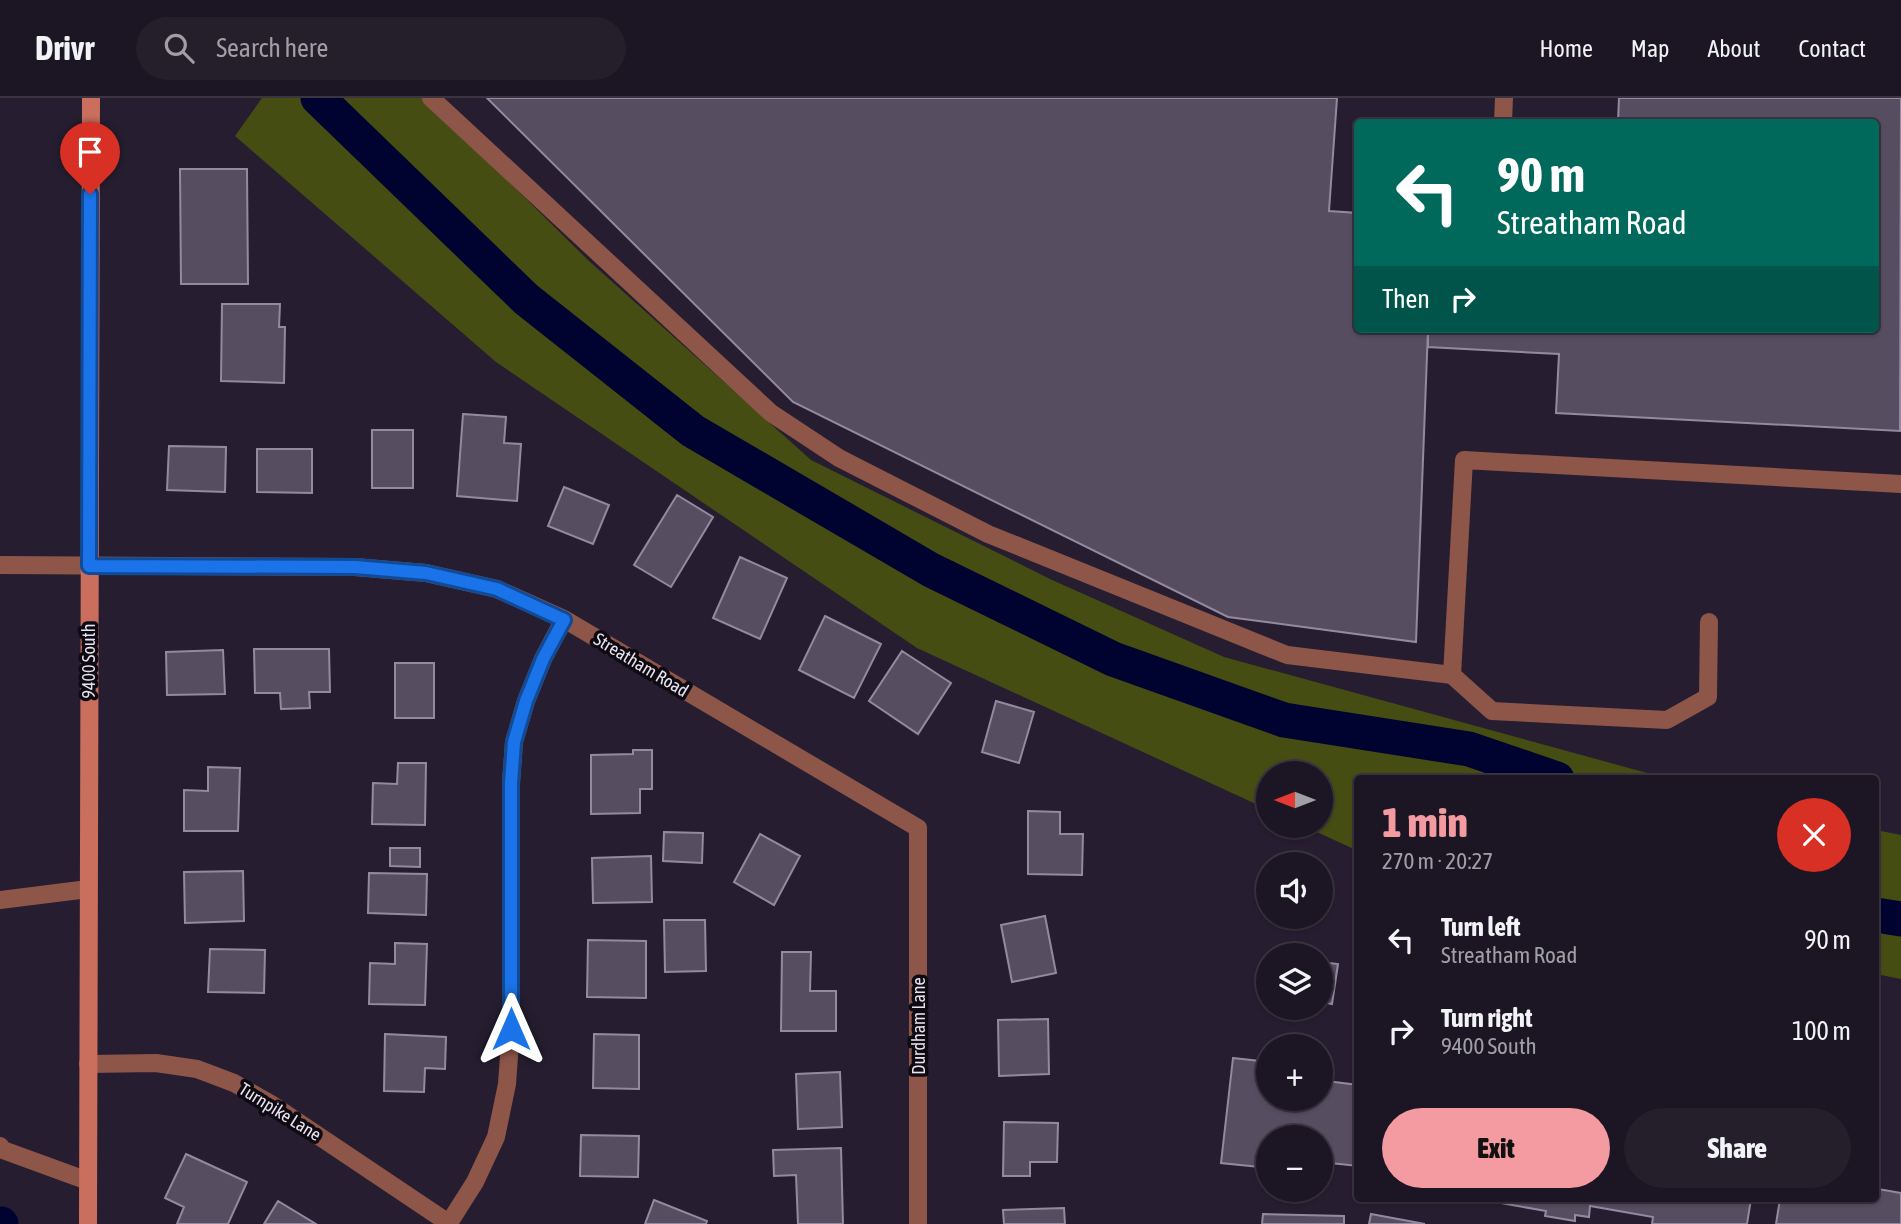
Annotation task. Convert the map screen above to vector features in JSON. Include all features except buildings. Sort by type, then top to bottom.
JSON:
[{"type":"street","name":"9400 South","points":[[88,1224],[91,98]]},
{"type":"street","points":[[431,98],[771,413],[839,458],[988,534],[1287,655],[1451,675],[1492,711],[1667,720],[1708,697],[1709,622]]},
{"type":"street","points":[[1503,119],[1504,98]]},
{"type":"street","points":[[1451,675],[1464,460],[1901,484]]},
{"type":"street","name":"Streatham Road","points":[[0,565],[355,567],[426,573],[497,589],[564,620],[918,828]]},
{"type":"street","points":[[450,1224],[475,1182],[496,1137],[507,1084],[511,1029],[511,783],[514,742],[526,701],[543,659],[564,620]]},
{"type":"street","name":"Durdham Lane","points":[[918,828],[918,1224]]},
{"type":"street","points":[[0,900],[88,889]]},
{"type":"street","name":"Turnpike Lane","points":[[88,1064],[156,1063],[197,1069],[234,1083],[271,1104],[450,1224]]},
{"type":"street","points":[[0,1146],[3,1150],[88,1181]]},
{"type":"green space","points":[[262,98],[424,98],[589,261],[811,460],[1050,579],[1224,657],[1654,775],[1354,775],[1354,849],[1330,838],[1334,838],[1334,761],[1256,761],[1256,804],[917,648],[496,362],[235,136]]},
{"type":"green space","points":[[1879,831],[1901,835],[1901,979],[1879,975]]},
{"type":"waterway","points":[[318,98],[526,299],[693,431],[931,570],[1113,659],[1284,720],[1469,749],[1545,775]]},
{"type":"waterway","points":[[1879,915],[1901,919]]},
{"type":"route","points":[[90,194],[89,566],[355,567],[426,573],[497,589],[564,620],[543,659],[526,701],[514,742],[511,783],[511,1029]]}]
